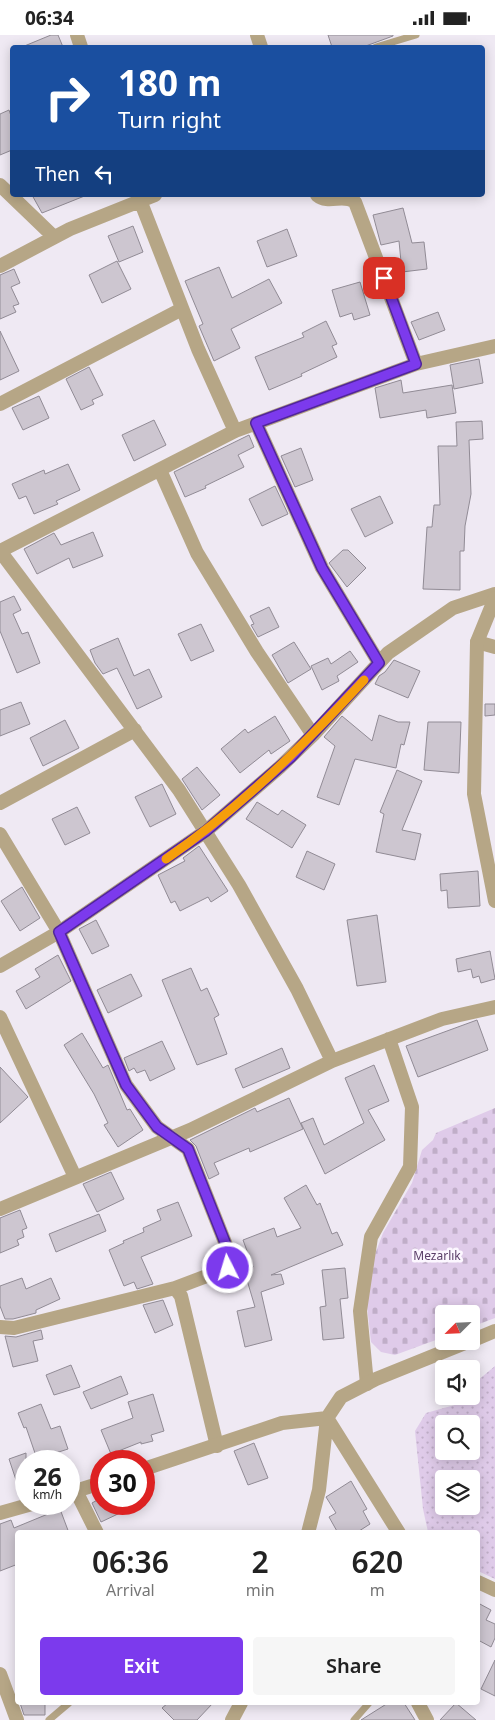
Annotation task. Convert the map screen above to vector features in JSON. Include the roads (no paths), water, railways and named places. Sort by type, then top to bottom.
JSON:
[{"type":"street","points":[[0,185],[10,195]]},
{"type":"street","points":[[12,197],[54,237]]},
{"type":"street","points":[[320,197],[324,199],[350,197],[358,210],[416,364]]},
{"type":"street","points":[[0,266],[54,237],[139,198],[198,349],[236,431]]},
{"type":"street","points":[[0,404],[182,309]]},
{"type":"street","points":[[332,1061],[292,980],[240,885],[180,790],[0,551],[236,431],[416,364],[495,346]]},
{"type":"street","points":[[256,423],[322,568],[379,663]]},
{"type":"street","points":[[160,470],[197,553],[257,652],[313,735]]},
{"type":"street","points":[[0,966],[59,932],[206,831],[280,767],[313,735],[388,653],[453,608],[495,594]]},
{"type":"street","points":[[495,598],[477,642],[474,794],[495,901]]},
{"type":"street","points":[[477,642],[495,647]]},
{"type":"street","points":[[0,803],[135,730]]},
{"type":"street","points":[[0,834],[59,932],[126,1085],[157,1127],[188,1149],[230,1255],[228,1268],[175,1288],[14,1328],[0,1327]]},
{"type":"street","points":[[0,1209],[172,1137],[332,1061],[442,1019],[495,1007]]},
{"type":"street","points":[[0,1017],[75,1177]]},
{"type":"street","points":[[367,1384],[360,1311],[371,1237],[410,1167],[412,1107],[389,1039]]},
{"type":"street","points":[[175,1288],[181,1297],[218,1446]]},
{"type":"street","points":[[480,1337],[495,1331]]},
{"type":"street","points":[[309,1530],[319,1491],[327,1418],[341,1397],[448,1350]]},
{"type":"street","points":[[155,1466],[282,1423],[327,1418]]},
{"type":"street","points":[[327,1418],[396,1530]]},
{"type":"street","points":[[80,1505],[95,1530]]},
{"type":"street","points":[[0,1513],[15,1509]]},
{"type":"street","points":[[480,1583],[495,1590]]},
{"type":"street","points":[[0,1674],[17,1720]]},
{"type":"street","points":[[232,1720],[240,1705]]},
{"type":"street","points":[[419,1705],[427,1720]]},
{"type":"lane","points":[[383,45],[416,35]]},
{"type":"lane","points":[[49,1720],[67,1705]]},
{"type":"lane","points":[[354,1720],[367,1705]]},
{"type":"park label","name":"Mezarlık","points":[[437,1256]]}]
